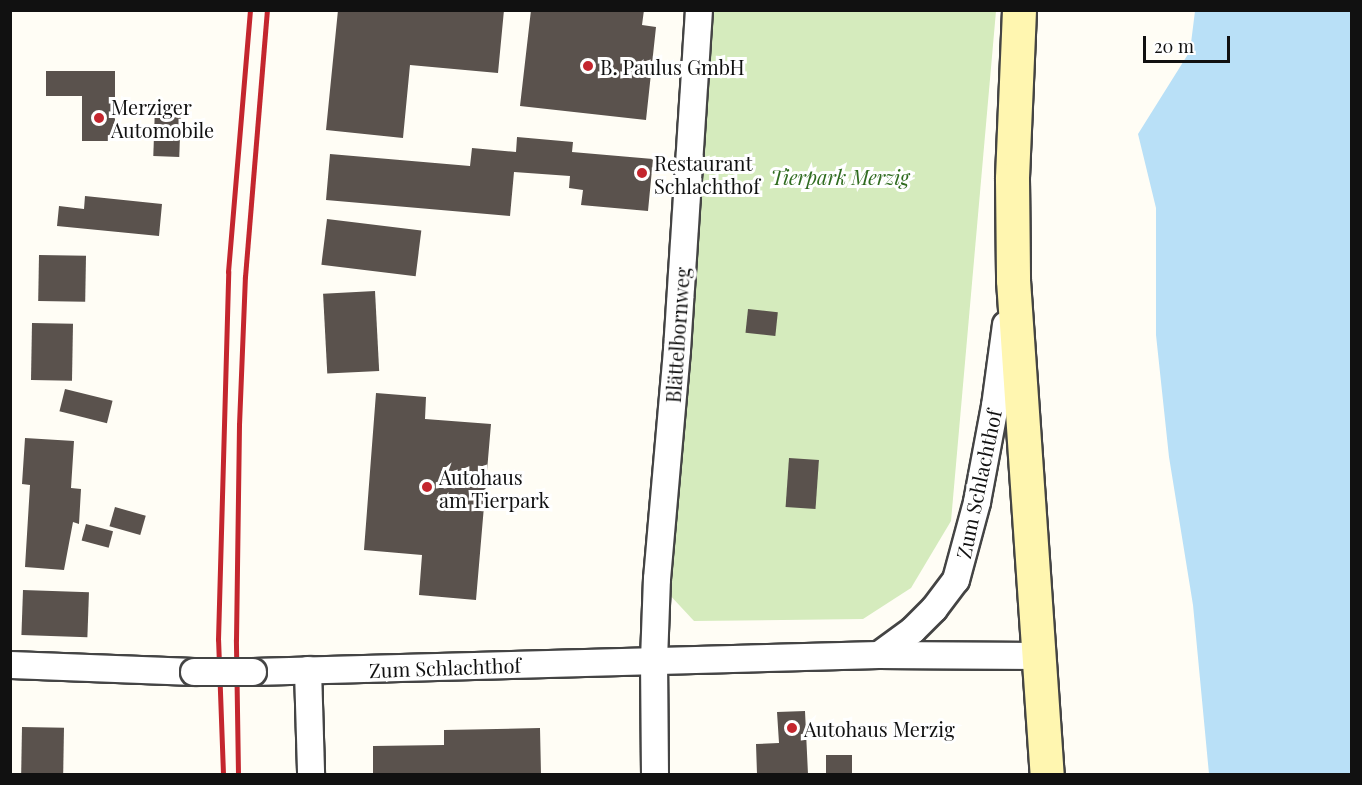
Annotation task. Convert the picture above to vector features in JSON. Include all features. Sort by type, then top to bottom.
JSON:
[{"type":"main road","points":[[1019,10],[1012,179],[1013,280],[1047,774]]},
{"type":"street","name":"Blättelbornweg","points":[[655,774],[654,660],[657,579],[677,338],[699,10]]},
{"type":"street","name":"Zum Schlachthof","points":[[879,655],[913,630],[934,609],[956,580],[977,502],[995,406],[1013,280]]},
{"type":"street","name":"Zum Schlachthof","points":[[10,665],[253,672],[879,655],[1039,656]]},
{"type":"street","points":[[308,670],[311,774]]},
{"type":"green space","name":"Tierpark Merzig","points":[[711,11],[996,11],[951,521],[911,588],[863,619],[694,621],[667,592]]},
{"type":"water","points":[[1195,11],[1351,11],[1351,774],[1209,774],[1193,605],[1169,457],[1156,335],[1156,208],[1138,134],[1190,51]]},
{"type":"building","points":[[338,10],[504,10],[498,73],[410,65],[403,138],[326,130]]},
{"type":"building","name":"B. Paulus GmbH","points":[[531,10],[644,10],[642,25],[656,27],[646,120],[520,106]]},
{"type":"building","name":"Merziger Automobile","points":[[46,71],[115,71],[115,141],[82,141],[82,96],[46,96]]},
{"type":"building","points":[[155,107],[181,108],[179,157],[153,156]]},
{"type":"building","points":[[517,137],[573,142],[572,152],[653,159],[648,211],[581,205],[583,190],[569,188],[570,176],[514,172],[510,216],[326,200],[330,154],[470,166],[472,148],[516,152]]},
{"type":"building","points":[[85,196],[162,204],[159,236],[57,226],[59,206],[84,209]]},
{"type":"building","points":[[327,219],[421,231],[416,276],[321,265]]},
{"type":"building","points":[[39,255],[86,256],[85,302],[38,301]]},
{"type":"building","points":[[375,291],[379,371],[327,374],[323,294]]},
{"type":"building","points":[[748,309],[778,312],[775,336],[745,333]]},
{"type":"building","points":[[32,323],[73,324],[72,381],[31,380]]},
{"type":"building","points":[[65,389],[113,401],[107,423],[59,411]]},
{"type":"building","name":"Autohaus am Tierpark","points":[[376,393],[426,397],[425,419],[491,424],[476,600],[419,595],[422,555],[364,550]]},
{"type":"building","points":[[25,438],[74,441],[71,488],[81,489],[79,524],[73,522],[64,570],[25,567],[30,485],[22,484]]},
{"type":"building","points":[[789,458],[819,460],[816,509],[786,507]]},
{"type":"building","points":[[115,507],[146,516],[140,535],[109,526]]},
{"type":"building","points":[[86,524],[113,531],[109,548],[82,540]]},
{"type":"building","points":[[23,590],[89,592],[87,637],[21,635]]},
{"type":"building","name":"Autohaus Merzig","points":[[805,711],[808,774],[757,774],[756,744],[779,743],[777,712]]},
{"type":"building","points":[[22,727],[64,728],[63,774],[21,774]]},
{"type":"building","points":[[540,728],[541,774],[373,774],[373,746],[444,745],[444,730]]},
{"type":"building","points":[[826,755],[852,755],[852,774],[826,774]]},
{"type":"railway","points":[[223,774],[218,640],[228,272],[250,10]]},
{"type":"railway","points":[[238,774],[236,640],[239,425],[245,277],[267,10]]},
{"type":"place","name":"B. Paulus GmbH","points":[[588,66]]},
{"type":"place","name":"Merziger Automobile","points":[[99,118]]},
{"type":"place","name":"Restaurant Schlachthof","points":[[642,173]]},
{"type":"place","name":"Autohaus am Tierpark","points":[[427,487]]},
{"type":"place","name":"Autohaus Merzig","points":[[792,728]]}]
